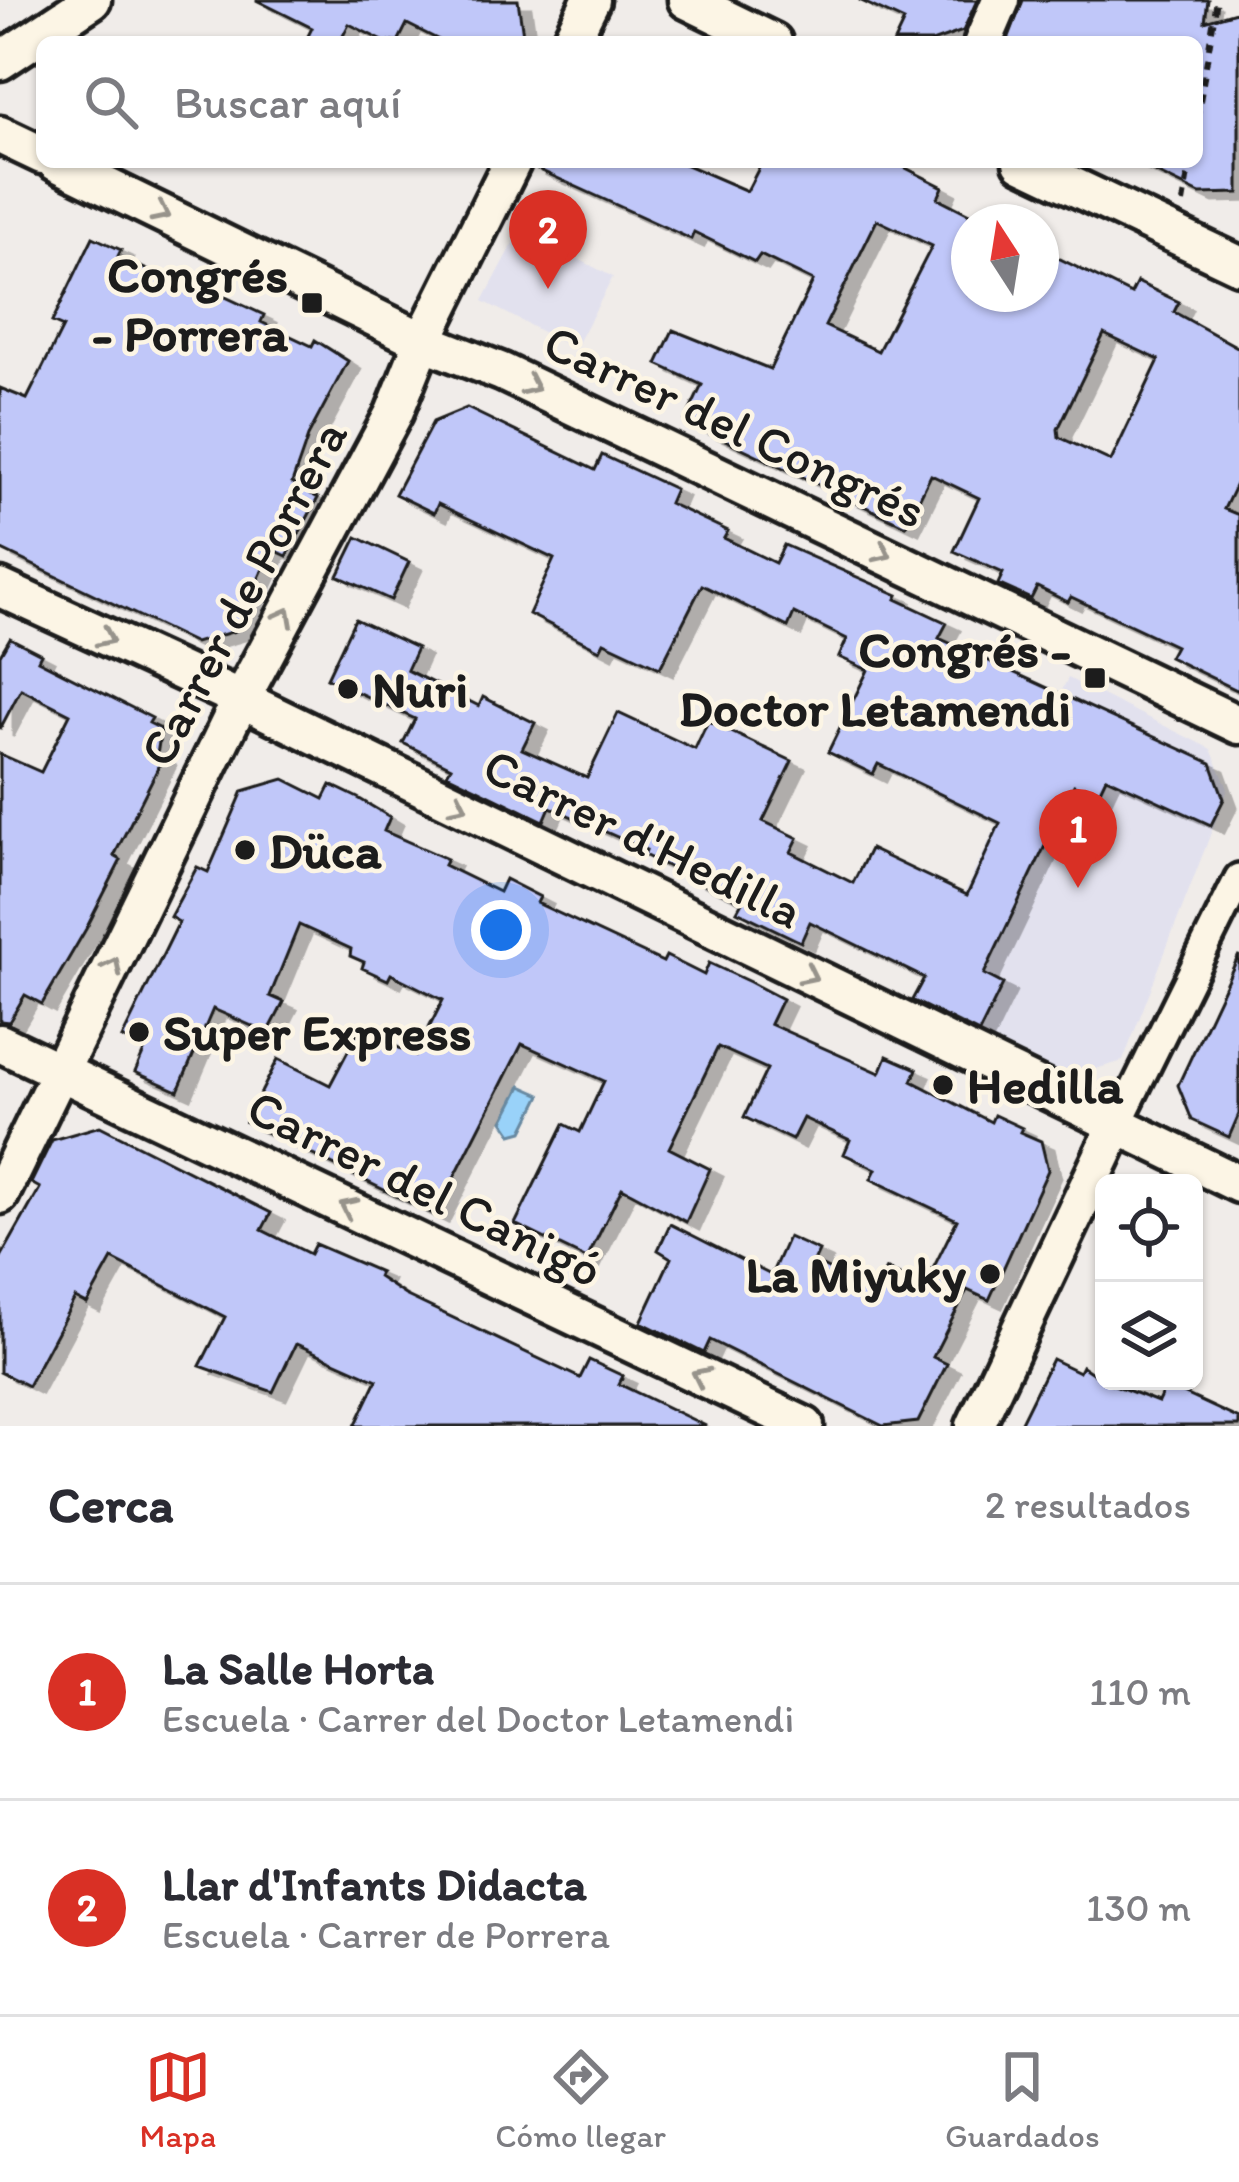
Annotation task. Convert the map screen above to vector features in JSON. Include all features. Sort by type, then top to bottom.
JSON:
[{"type":"street","points":[[38,36],[92,0]]},
{"type":"street","points":[[573,36],[591,0]]},
{"type":"street","points":[[687,0],[761,36]]},
{"type":"street","points":[[985,36],[1000,0]]},
{"type":"street","points":[[0,61],[36,37]]},
{"type":"street","points":[[0,135],[36,152]]},
{"type":"street","name":"Carrer del Congrés","points":[[68,168],[423,341],[502,372],[1239,725]]},
{"type":"street","name":"Carrer de Porrera","points":[[0,1195],[241,699],[394,413],[423,341],[509,168]]},
{"type":"street","points":[[1035,168],[1239,265]]},
{"type":"street","name":"Carrer d'Hedilla","points":[[0,589],[241,699],[1239,1184]]},
{"type":"street","points":[[975,1426],[1239,878]]},
{"type":"street","name":"Carrer del Canigó","points":[[0,1043],[805,1426]]},
{"type":"path","points":[[1203,83],[1217,0]]},
{"type":"shaded area","points":[[521,229],[613,277],[575,349],[483,301]]},
{"type":"shaded area","points":[[1068,678],[1211,749],[1228,789],[1123,1061],[1068,1077],[912,1000]]},
{"type":"water","points":[[521,1086],[541,1095],[523,1131],[512,1134],[503,1121]]},
{"type":"building","points":[[256,0],[518,0],[523,36],[431,36],[407,24],[401,36],[373,36],[349,24],[343,36],[308,36],[312,28]]},
{"type":"building","points":[[859,0],[977,0],[963,31],[949,36],[897,36],[904,21]]},
{"type":"building","points":[[1023,0],[1208,0],[1205,21],[1239,11],[1239,193],[1200,194],[1146,168],[1203,168],[1203,36],[1009,36]]},
{"type":"building","points":[[535,168],[694,168],[747,191],[759,168],[906,168],[943,187],[938,198],[951,205],[951,312],[1059,312],[1059,258],[1131,294],[1137,282],[1179,302],[1174,312],[1239,348],[1239,478],[1224,509],[1239,515],[1239,691],[1169,657],[1175,646],[1071,597],[1068,602],[1037,587],[1031,599],[998,584],[1003,573],[954,551],[979,498],[931,475],[906,526],[685,421],[702,385],[657,364],[673,330],[770,369],[813,281],[760,255],[755,262],[694,232],[691,239]],"holes":[[[877,220],[932,246],[878,351],[825,326]],[[1104,334],[1159,360],[1111,461],[1059,437],[1058,429]]]},
{"type":"building","points":[[93,237],[121,250],[118,256],[187,289],[191,281],[264,315],[261,322],[312,346],[315,340],[348,361],[309,434],[292,483],[318,498],[287,556],[272,549],[235,631],[195,643],[0,549],[0,388],[27,399],[63,327],[52,322]]},
{"type":"building","points":[[467,408],[595,470],[602,455],[675,489],[669,503],[728,531],[724,538],[775,563],[784,545],[898,595],[896,599],[947,623],[939,638],[1211,763],[1224,799],[1211,825],[1106,777],[1097,796],[1074,785],[984,974],[1003,984],[979,1033],[912,1000],[924,978],[810,922],[801,942],[737,911],[742,902],[644,855],[646,850],[550,807],[544,821],[447,774],[451,767],[403,743],[415,719],[327,678],[355,619],[417,648],[407,670],[479,706],[483,697],[535,723],[522,749],[587,778],[618,713],[695,749],[708,721],[792,761],[763,821],[798,838],[791,852],[853,883],[870,849],[967,895],[1000,823],[878,764],[873,774],[828,752],[868,670],[839,657],[847,639],[794,613],[788,627],[702,585],[660,668],[604,642],[600,650],[529,614],[554,559],[438,504],[434,513],[395,494],[433,422]]},
{"type":"building","points":[[357,537],[409,562],[391,600],[338,576]]},
{"type":"building","points":[[10,638],[41,654],[38,660],[152,718],[149,723],[161,729],[157,755],[163,758],[114,856],[121,860],[86,929],[42,1004],[25,995],[9,1022],[0,1021],[0,754],[41,772],[70,714],[21,689],[0,729],[0,655]]},
{"type":"building","points":[[284,779],[324,799],[331,785],[358,798],[390,817],[384,831],[447,859],[444,865],[499,892],[505,879],[540,897],[537,903],[663,962],[666,956],[704,975],[709,963],[750,982],[782,999],[770,1024],[880,1073],[887,1056],[917,1069],[912,1081],[991,1122],[994,1115],[1041,1141],[1048,1170],[989,1300],[967,1290],[933,1357],[947,1364],[918,1422],[883,1426],[710,1340],[704,1353],[641,1322],[671,1258],[658,1250],[670,1224],[771,1275],[788,1237],[819,1251],[814,1262],[874,1291],[886,1269],[924,1287],[957,1220],[871,1179],[876,1169],[844,1154],[850,1140],[803,1118],[792,1140],[744,1117],[767,1069],[718,1047],[669,1148],[710,1169],[686,1222],[622,1188],[587,1259],[515,1224],[564,1124],[580,1132],[604,1081],[522,1044],[435,1215],[246,1122],[278,1059],[330,1085],[360,1028],[415,1056],[443,1000],[391,974],[388,980],[362,968],[364,962],[350,956],[351,949],[299,925],[270,996],[284,1002],[268,1033],[213,1009],[178,1091],[135,1072],[145,1049],[122,1038],[179,922],[170,917],[197,867],[208,872],[243,791]]},
{"type":"building","points":[[1239,955],[1239,1114],[1229,1137],[1192,1120],[1178,1085]]},
{"type":"building","points":[[100,1126],[271,1213],[262,1230],[310,1254],[315,1244],[380,1272],[378,1277],[405,1295],[580,1378],[589,1360],[623,1376],[619,1384],[706,1426],[355,1426],[377,1380],[296,1344],[273,1392],[200,1366],[225,1317],[112,1259],[87,1304],[75,1298],[28,1386],[0,1372],[0,1259],[40,1188],[31,1183],[52,1140]]},
{"type":"building","points":[[1052,1359],[1079,1372],[1082,1366],[1095,1375],[1095,1390],[1127,1390],[1158,1402],[1164,1390],[1177,1390],[1239,1419],[1239,1426],[1019,1426]]},
{"type":"place","name":"Llar d'Infants Didacta","points":[[548,289]]},
{"type":"place","name":"Congrés - Porrera","points":[[312,303]]},
{"type":"place","name":"Congrés - Doctor Letamendi","points":[[1095,678]]},
{"type":"place","name":"Nuri","points":[[348,689]]},
{"type":"place","name":"Düca","points":[[245,850]]},
{"type":"place","name":"La Salle Horta","points":[[1078,888]]},
{"type":"place","name":"Super Express","points":[[139,1032]]},
{"type":"place","name":"Hedilla","points":[[943,1085]]},
{"type":"place","name":"La Miyuky","points":[[990,1274]]}]
